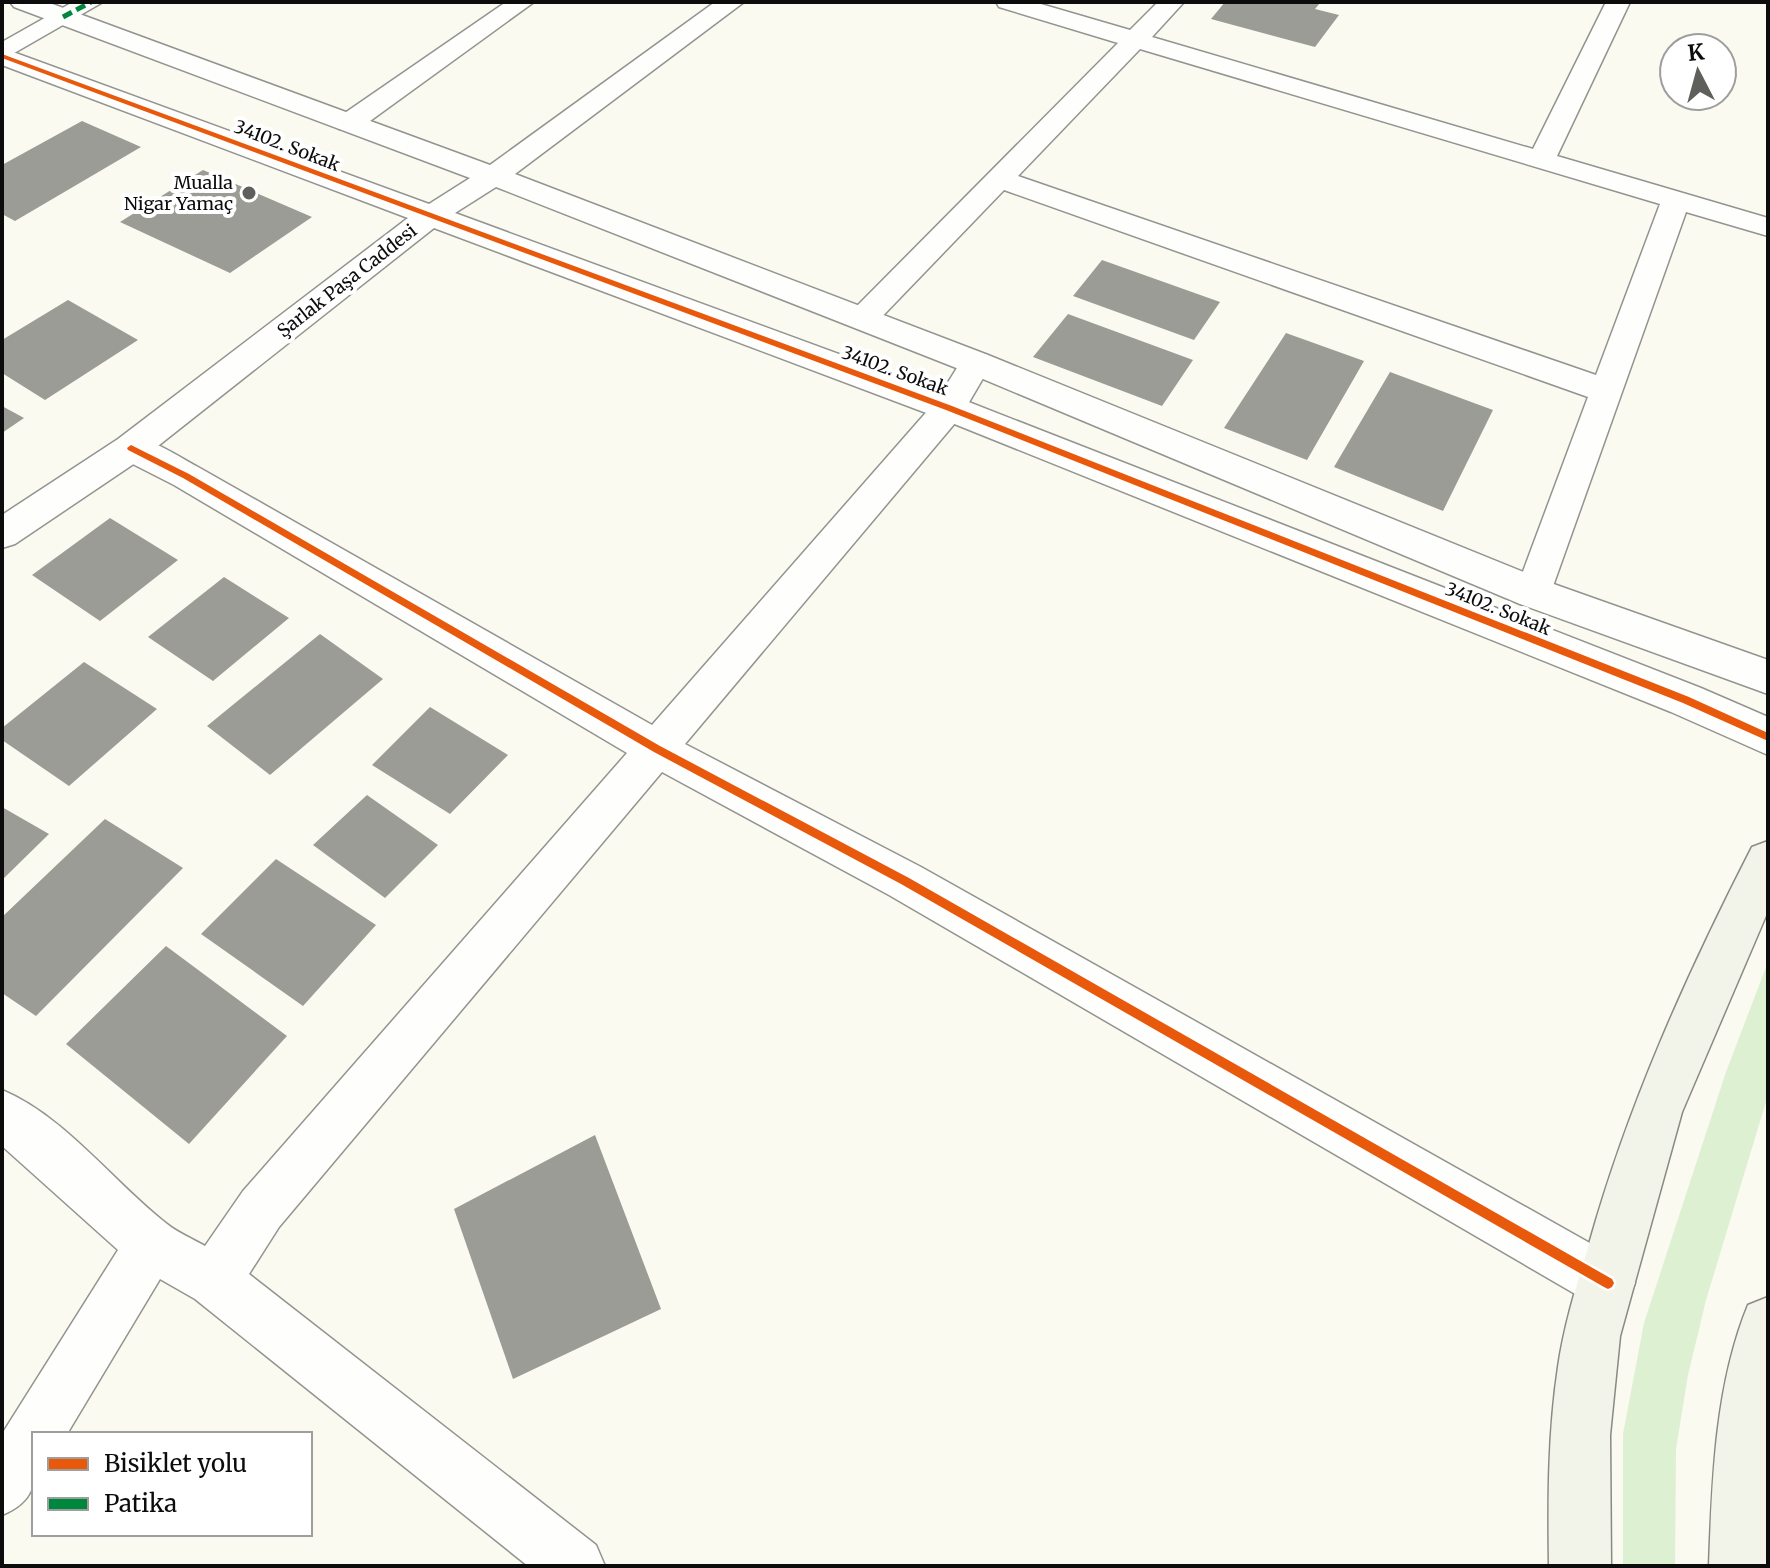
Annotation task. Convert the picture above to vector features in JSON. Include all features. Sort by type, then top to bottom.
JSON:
[{"type":"main road","points":[[1580,1566],[1580,1463],[1586,1387],[1599,1306],[1655,1116],[1696,1012],[1768,862]]},
{"type":"main road","points":[[1740,1566],[1745,1457],[1768,1325]]},
{"type":"street","name":"34102. Sokak","points":[[23,2],[77,9],[349,123],[976,363],[1534,593],[1768,677]]},
{"type":"street","points":[[349,123],[522,2]]},
{"type":"street","name":"Şarlak Paşa Caddesi","points":[[2,534],[131,448],[429,217],[493,176],[731,2]]},
{"type":"street","points":[[1008,2],[1768,227]]},
{"type":"street","points":[[862,319],[1172,2]]},
{"type":"street","points":[[1541,160],[1618,2]]},
{"type":"street","points":[[2,54],[77,9]]},
{"type":"street","name":"34102. Sokak","points":[[2,54],[429,217],[949,408],[1686,700],[1768,737]]},
{"type":"street","points":[[1000,179],[1607,391]]},
{"type":"street","points":[[1534,593],[1676,200]]},
{"type":"street","points":[[214,1280],[261,1209],[949,408],[976,363]]},
{"type":"street","points":[[131,448],[186,476],[657,749],[905,881],[1608,1283]]},
{"type":"street","points":[[2,1115],[37,1142],[151,1245],[214,1280],[575,1566]]},
{"type":"street","points":[[36,1432],[151,1245]]},
{"type":"street","points":[[2,1486],[32,1438]]},
{"type":"green space","points":[[1768,962],[1768,1095],[1706,1300],[1688,1375],[1676,1449],[1675,1566],[1623,1566],[1623,1434],[1644,1323],[1726,1072]]},
{"type":"building","points":[[1225,2],[1316,2],[1320,3],[1315,9],[1339,15],[1315,47],[1211,19]]},
{"type":"building","points":[[82,121],[141,147],[15,221],[2,214],[2,165]]},
{"type":"building","points":[[203,170],[312,217],[230,273],[120,222]]},
{"type":"building","points":[[1102,260],[1220,302],[1194,340],[1073,296]]},
{"type":"building","points":[[68,300],[138,340],[45,400],[2,373],[2,340]]},
{"type":"building","points":[[1068,314],[1193,360],[1162,406],[1033,357]]},
{"type":"building","points":[[1286,333],[1364,361],[1307,460],[1224,428]]},
{"type":"building","points":[[1390,372],[1493,410],[1443,511],[1334,467]]},
{"type":"building","points":[[2,406],[24,418],[2,433]]},
{"type":"building","points":[[110,518],[178,560],[100,621],[32,575]]},
{"type":"building","points":[[224,577],[289,618],[213,681],[148,637]]},
{"type":"building","points":[[320,634],[383,679],[270,775],[207,726]]},
{"type":"building","points":[[84,662],[157,709],[69,786],[2,740],[2,728]]},
{"type":"building","points":[[430,707],[508,755],[450,814],[372,765]]},
{"type":"building","points":[[367,795],[438,845],[385,898],[313,845]]},
{"type":"building","points":[[2,807],[49,834],[2,880]]},
{"type":"building","points":[[105,819],[183,868],[36,1016],[2,993],[2,917]]},
{"type":"building","points":[[276,859],[376,925],[303,1006],[201,934]]},
{"type":"building","points":[[166,946],[287,1036],[189,1144],[66,1044]]},
{"type":"building","points":[[595,1135],[661,1309],[513,1379],[454,1209]]},
{"type":"marked path","points":[[63,17],[91,2]]},
{"type":"cycle path","points":[[2,56],[949,408],[1686,700],[1768,737]]},
{"type":"cycle path","points":[[131,448],[186,476],[657,749],[905,881],[1608,1283]]},
{"type":"place","name":"Mualla Nigar Yamaç","points":[[249,193]]}]
